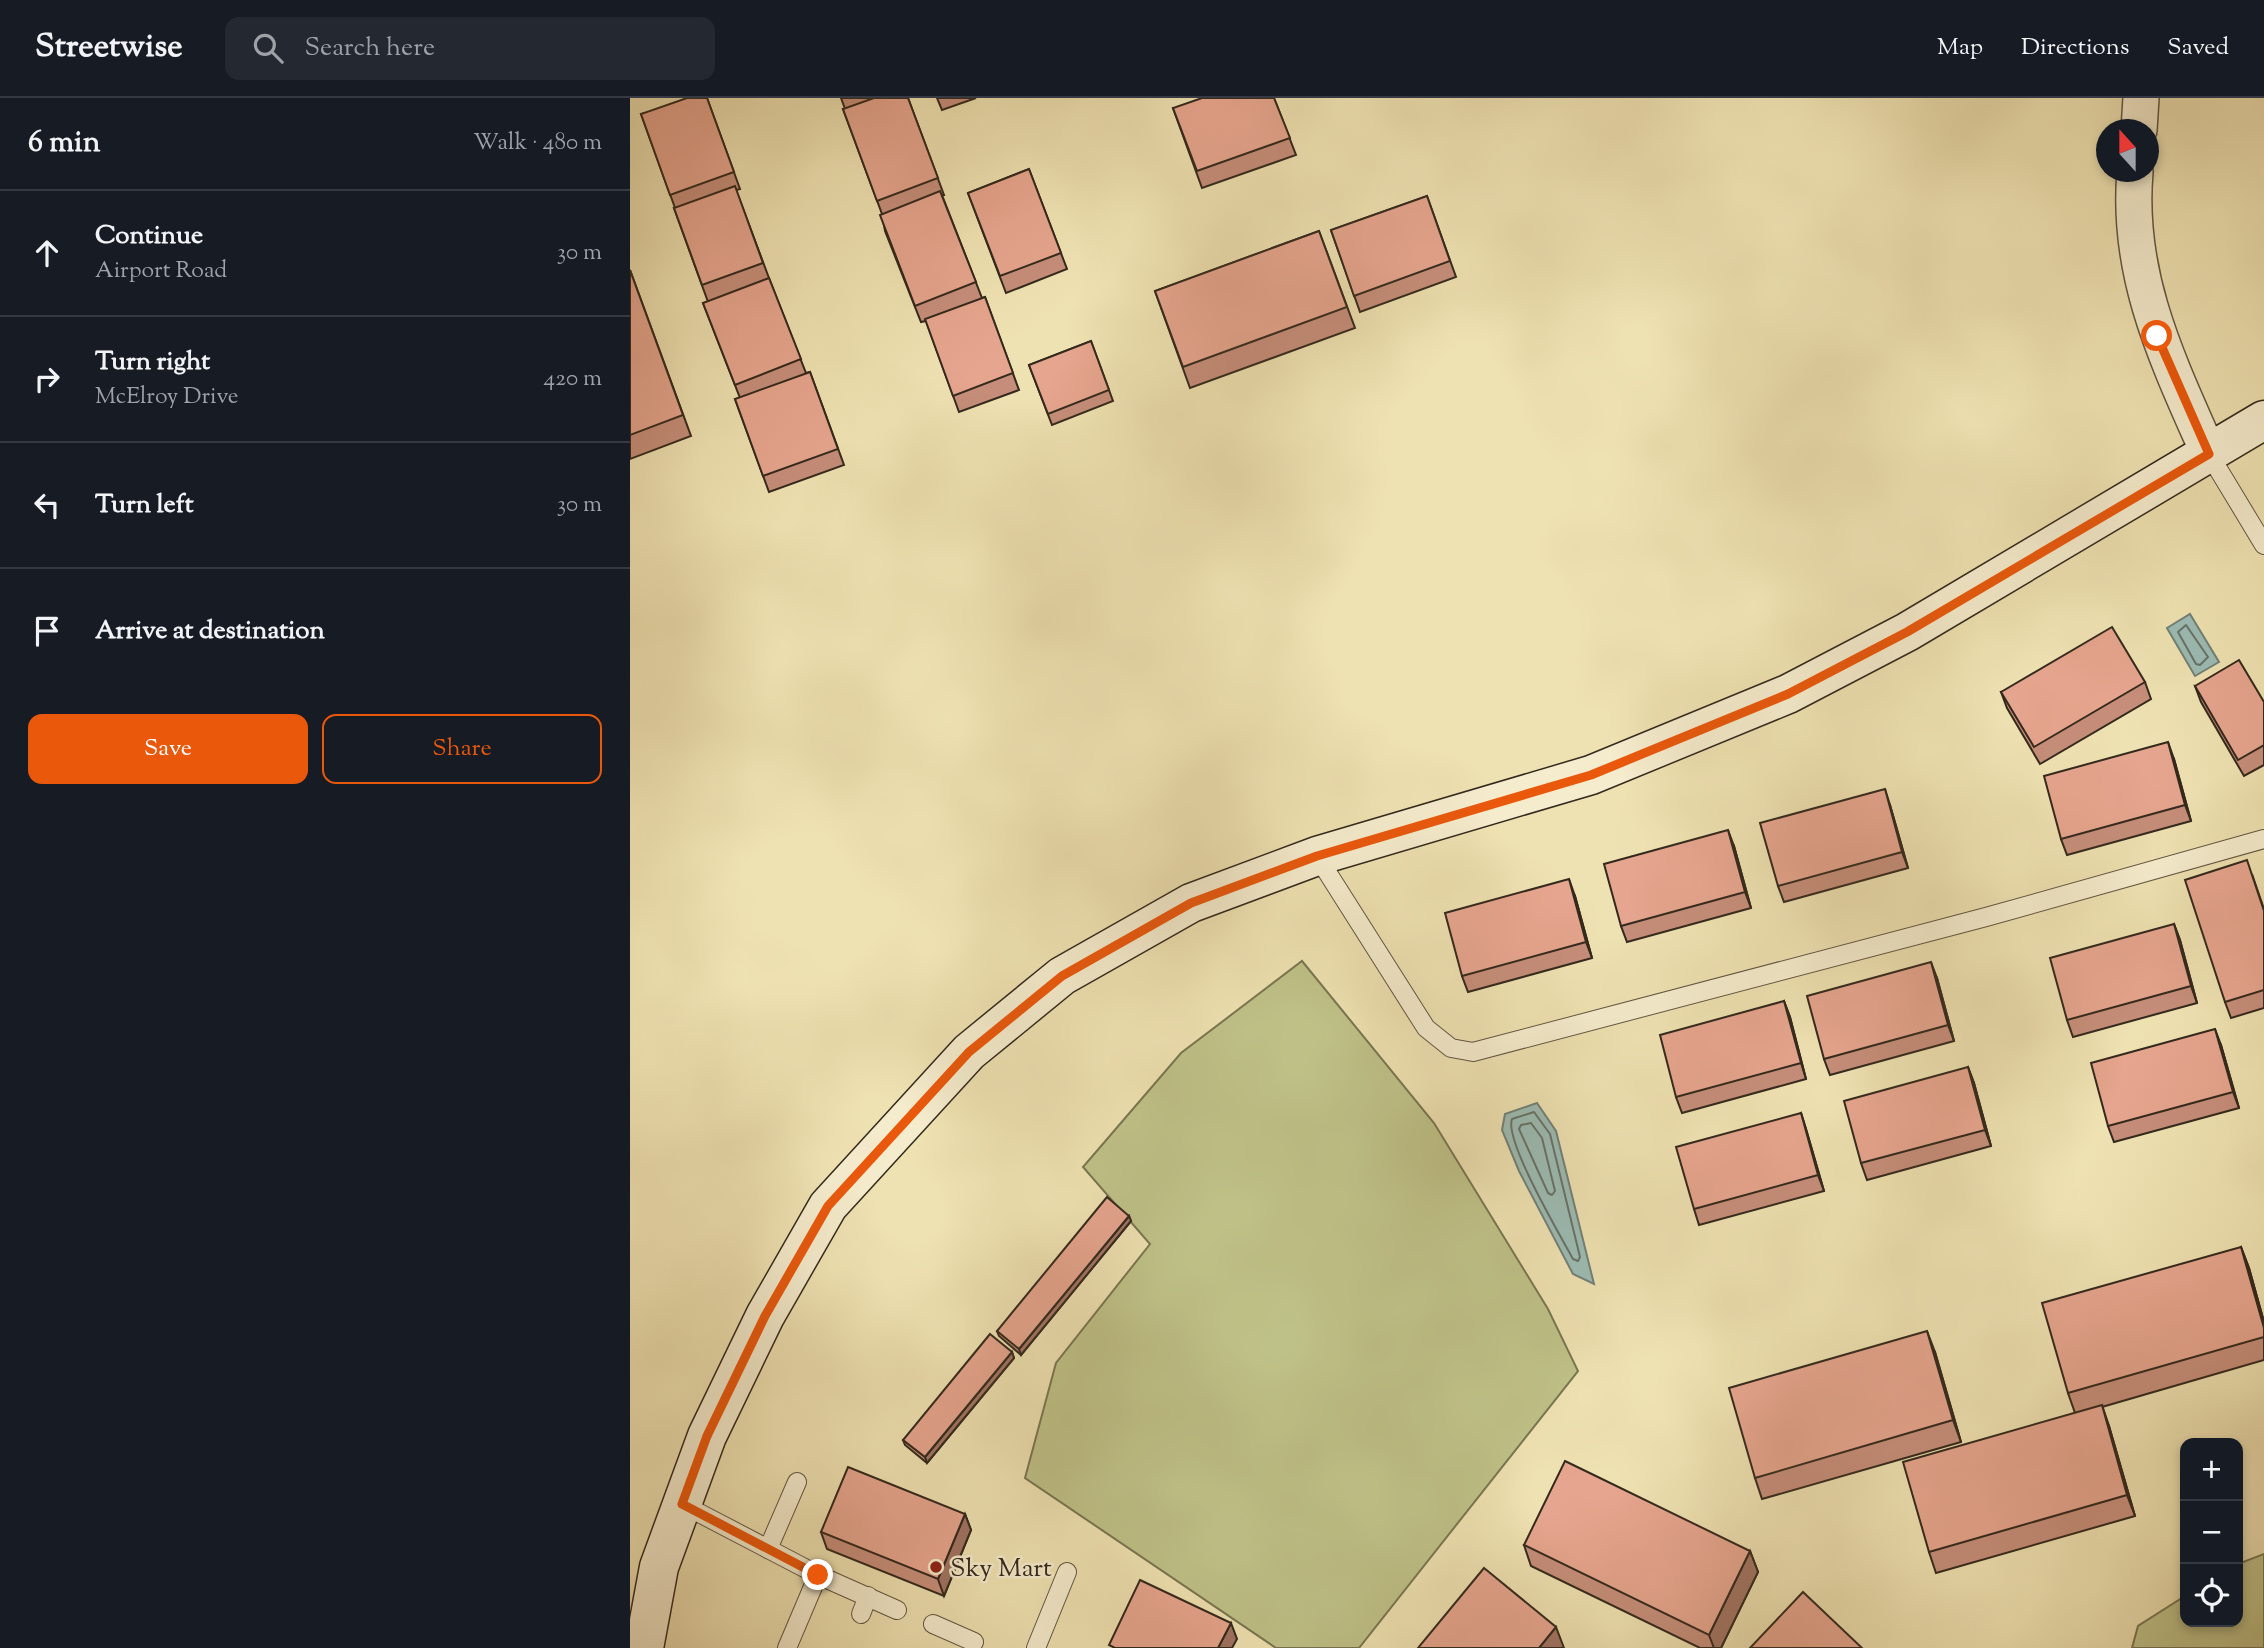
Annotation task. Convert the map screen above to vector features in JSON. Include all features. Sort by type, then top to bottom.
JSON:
[{"type":"street","points":[[2140,119],[2141,98]]},
{"type":"street","points":[[2135,182],[2137,257],[2154,323],[2209,454]]},
{"type":"street","points":[[644,1648],[659,1567],[707,1436],[765,1316],[828,1206],[969,1052],[1062,976],[1191,903],[1317,856],[1591,775],[1788,694],[1907,632],[2264,420]]},
{"type":"lane","points":[[2209,454],[2264,545]]},
{"type":"lane","points":[[1317,856],[1426,1028],[1451,1048],[1473,1052],[1986,917],[2264,839]]},
{"type":"lane","points":[[768,1549],[797,1482]]},
{"type":"lane","points":[[682,1504],[818,1575],[897,1610]]},
{"type":"lane","points":[[1036,1648],[1067,1572]]},
{"type":"lane","points":[[788,1648],[818,1575]]},
{"type":"lane","points":[[861,1614],[868,1596]]},
{"type":"lane","points":[[933,1624],[977,1646]]},
{"type":"green space","points":[[1302,961],[1434,1123],[1548,1309],[1578,1371],[1359,1648],[1276,1648],[1025,1478],[1056,1363],[1150,1244],[1083,1167],[1181,1053]]},
{"type":"green space","points":[[2264,1554],[2264,1648],[2132,1648],[2138,1626],[2180,1599],[2180,1627],[2243,1627],[2243,1562]]},
{"type":"water","points":[[2190,614],[2219,662],[2195,676],[2167,628]]},
{"type":"water","points":[[1537,1103],[1556,1131],[1594,1284],[1573,1274],[1519,1171],[1502,1130],[1505,1114]]},
{"type":"building","points":[[687,98],[707,98],[734,172],[670,195],[641,114]]},
{"type":"building","points":[[874,98],[908,98],[938,178],[877,201],[843,109]]},
{"type":"building","points":[[1202,98],[1274,98],[1290,138],[1197,171],[1173,108]]},
{"type":"building","points":[[1029,169],[1061,253],[1000,276],[968,193]]},
{"type":"building","points":[[735,186],[763,263],[702,285],[674,208]]},
{"type":"building","points":[[940,191],[976,282],[915,306],[880,215]]},
{"type":"building","points":[[1427,196],[1450,261],[1354,296],[1331,230]]},
{"type":"building","points":[[1319,231],[1347,307],[1183,367],[1155,291]]},
{"type":"building","points":[[630,270],[683,415],[630,435]]},
{"type":"building","points":[[769,278],[801,359],[735,385],[703,303]]},
{"type":"building","points":[[985,297],[1013,373],[953,396],[925,319]]},
{"type":"building","points":[[1091,341],[1109,390],[1048,414],[1029,365]]},
{"type":"building","points":[[810,372],[838,449],[763,476],[735,399]]},
{"type":"building","points":[[2112,627],[2145,682],[2034,747],[2001,692]]},
{"type":"building","points":[[2239,660],[2264,702],[2264,745],[2238,760],[2195,686]]},
{"type":"building","points":[[2168,742],[2185,805],[2061,839],[2044,776]]},
{"type":"building","points":[[1885,789],[1902,852],[1778,886],[1760,823]]},
{"type":"building","points":[[1728,830],[1745,892],[1621,926],[1604,864]]},
{"type":"building","points":[[2247,860],[2264,911],[2264,990],[2225,1002],[2185,880]]},
{"type":"building","points":[[1569,879],[1586,942],[1462,976],[1445,913]]},
{"type":"building","points":[[2174,924],[2191,986],[2067,1020],[2050,958]]},
{"type":"building","points":[[1931,962],[1948,1025],[1824,1059],[1807,996]]},
{"type":"building","points":[[1784,1001],[1801,1063],[1676,1097],[1660,1035]]},
{"type":"building","points":[[2215,1029],[2233,1092],[2108,1126],[2091,1063]]},
{"type":"building","points":[[1968,1067],[1985,1130],[1861,1163],[1844,1101]]},
{"type":"building","points":[[1801,1113],[1818,1175],[1694,1209],[1676,1147]]},
{"type":"building","points":[[1107,1197],[1129,1216],[1019,1349],[997,1331]]},
{"type":"building","points":[[2241,1247],[2264,1328],[2264,1337],[2068,1393],[2042,1303]]},
{"type":"building","points":[[1927,1331],[1953,1420],[1755,1478],[1729,1388]]},
{"type":"building","points":[[990,1334],[1012,1352],[925,1457],[903,1440]]},
{"type":"building","points":[[2102,1405],[2127,1495],[1929,1552],[1903,1462]]},
{"type":"building","points":[[1565,1461],[1750,1551],[1709,1635],[1524,1545]]},
{"type":"building","points":[[848,1467],[965,1514],[938,1579],[821,1532]]},
{"type":"building","points":[[1484,1568],[1556,1627],[1539,1648],[1418,1648]]},
{"type":"building","points":[[1140,1580],[1231,1623],[1218,1648],[1115,1648],[1109,1645]]},
{"type":"building","points":[[1803,1592],[1862,1648],[1750,1648]]},
{"type":"place","name":"Sky Mart","points":[[936,1567]]},
{"type":"route","points":[[818,1575],[682,1504],[707,1436],[765,1316],[828,1206],[969,1052],[1062,976],[1191,903],[1317,856],[1591,775],[1788,694],[1907,632],[2209,454],[2157,336]]}]
